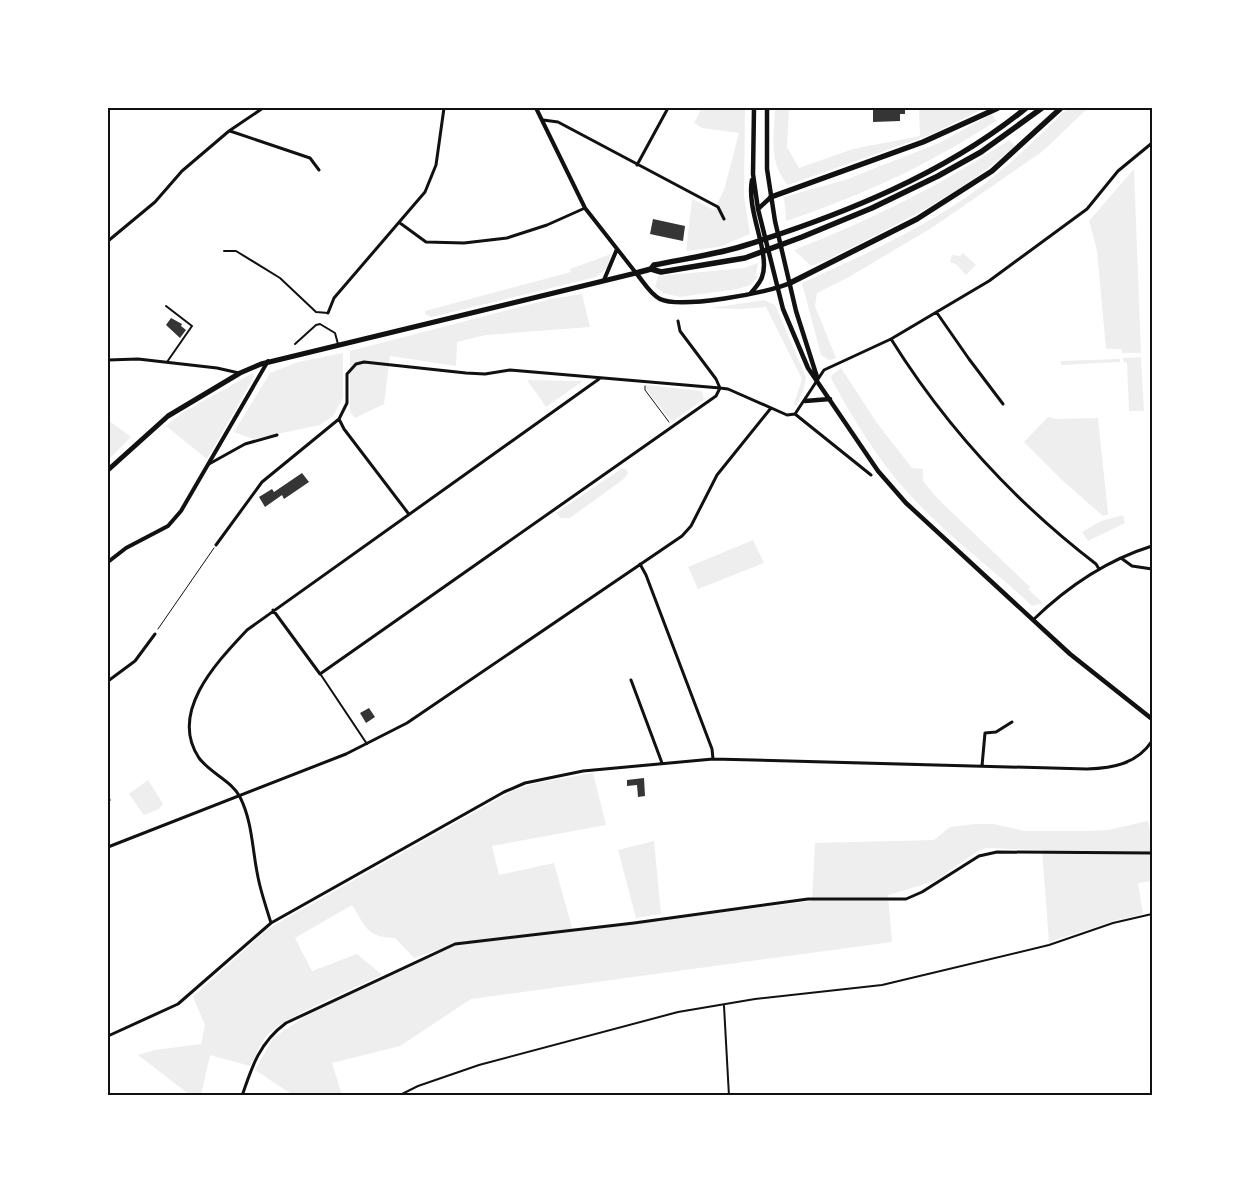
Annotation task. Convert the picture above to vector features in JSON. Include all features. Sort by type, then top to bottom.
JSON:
[{"type":"highway","points":[[771,197],[923,142],[998,108]]},
{"type":"highway","points":[[651,269],[654,265],[742,246],[869,199],[935,168],[976,145],[1026,108]]},
{"type":"highway","points":[[636,273],[651,269],[662,272],[744,258],[802,238],[938,176],[981,152],[1042,108]]},
{"type":"highway","points":[[790,283],[926,214],[992,170],[1062,108]]},
{"type":"main road","points":[[751,293],[763,276],[764,265],[750,204],[753,174],[754,108]]},
{"type":"main road","points":[[768,108],[767,168],[771,197],[790,283],[817,378]]},
{"type":"main road","points":[[753,174],[758,209],[777,289],[791,331],[808,368],[817,378],[878,471],[906,503],[1070,654],[1152,719]]},
{"type":"main road","points":[[758,209],[771,197]]},
{"type":"main road","points":[[108,470],[168,416],[240,373],[268,361],[636,273],[656,296],[673,302],[777,289],[790,283]]},
{"type":"main road","points":[[805,401],[830,399]]},
{"type":"street","points":[[108,241],[155,202],[182,171],[229,131],[263,108]]},
{"type":"street","points":[[328,312],[334,298],[424,192],[431,178],[437,157],[444,108]]},
{"type":"street","points":[[536,108],[585,208],[636,273]]},
{"type":"street","points":[[637,165],[668,108]]},
{"type":"street","points":[[542,120],[558,122],[718,207],[724,219]]},
{"type":"street","points":[[229,131],[310,158],[319,170]]},
{"type":"street","points":[[795,414],[805,401],[817,378],[829,367],[890,339],[937,313],[989,280],[1087,209],[1118,171],[1152,143]]},
{"type":"street","points":[[400,222],[426,242],[464,243],[507,238],[547,225],[585,208]]},
{"type":"street","points":[[604,280],[617,249]]},
{"type":"street","points":[[937,313],[968,359],[1003,404]]},
{"type":"street","points":[[678,321],[680,331],[716,379],[720,388]]},
{"type":"street","points":[[890,339],[944,416],[985,465],[1032,512],[1096,564],[1099,569]]},
{"type":"street","points":[[108,360],[138,359],[217,368],[240,373]]},
{"type":"street","points":[[108,562],[126,548],[168,526],[182,511],[268,361]]},
{"type":"street","points":[[216,545],[262,482],[339,419],[347,403],[347,374],[350,368],[364,362],[466,373],[485,374],[510,370],[728,389],[770,408],[787,414],[795,414],[870,474]]},
{"type":"street","points":[[271,923],[260,887],[249,821],[239,795],[198,757],[193,744],[190,713],[196,697],[230,648],[248,630],[273,610],[599,378]]},
{"type":"street","points":[[273,610],[320,674],[716,396],[720,388]]},
{"type":"street","points":[[108,847],[366,744],[407,723],[682,536],[691,526],[717,475],[770,408]]},
{"type":"street","points":[[339,419],[344,429],[408,514]]},
{"type":"street","points":[[208,464],[245,444],[277,435]]},
{"type":"street","points":[[1033,620],[1060,596],[1099,569],[1152,546]]},
{"type":"street","points":[[1121,558],[1132,566],[1152,569]]},
{"type":"street","points":[[640,564],[646,574],[677,654],[714,759]]},
{"type":"street","points":[[108,681],[133,663],[155,634]]},
{"type":"street","points":[[632,680],[662,763]]},
{"type":"street","points":[[982,766],[985,733],[996,732],[1012,722]]},
{"type":"street","points":[[108,1036],[178,1004],[271,923],[516,787],[547,777],[583,770],[714,759],[1110,768],[1132,761],[1152,741]]},
{"type":"street","points":[[242,1096],[259,1051],[269,1037],[281,1026],[455,944],[634,923],[808,898],[906,899],[922,892],[979,856],[996,852],[1152,853]]},
{"type":"lane","points":[[224,251],[236,251],[280,278],[316,312],[328,312]]},
{"type":"lane","points":[[166,306],[192,326],[167,362]]},
{"type":"lane","points":[[295,344],[316,325],[320,324],[335,333],[338,344]]},
{"type":"lane","points":[[320,674],[366,744]]},
{"type":"lane","points":[[398,1096],[444,1077],[529,1051],[678,1012],[724,1006],[755,999],[882,985],[1049,945],[1113,923],[1152,914]]},
{"type":"lane","points":[[724,1006],[729,1096]]},
{"type":"path","points":[[646,381],[645,390],[672,426]]},
{"type":"path","points":[[155,634],[216,545]]},
{"type":"shaded area","points":[[702,108],[745,108],[744,196],[750,234],[719,247],[686,251],[692,199],[714,210],[724,190],[739,133],[702,128],[694,123]]},
{"type":"shaded area","points":[[775,108],[789,108],[787,147],[799,168],[853,149],[920,136],[919,108],[985,108],[932,134],[788,185],[777,167],[775,158],[773,138]]},
{"type":"shaded area","points":[[1068,108],[1088,108],[1043,151],[933,227],[849,277],[817,293],[815,306],[836,358],[829,360],[821,355],[802,283],[904,234],[953,206],[1007,165]]},
{"type":"shaded area","points":[[992,114],[996,121],[945,152],[895,178],[786,221],[784,197],[845,180],[939,143]]},
{"type":"shaded area","points":[[1009,140],[1015,146],[994,164],[924,210],[875,236],[811,266],[794,250],[850,227],[904,201],[958,172]]},
{"type":"shaded area","points":[[1134,169],[1141,353],[1122,353],[1122,349],[1106,349],[1097,250],[1089,221]]},
{"type":"shaded area","points":[[963,253],[976,265],[966,275],[956,264],[950,262],[952,255],[960,256]]},
{"type":"shaded area","points":[[611,254],[608,267],[596,277],[432,317],[425,314],[425,311],[571,272],[570,269]]},
{"type":"shaded area","points":[[758,263],[756,275],[758,277],[751,285],[737,289],[680,297],[664,293],[655,287],[658,276],[744,268]]},
{"type":"shaded area","points":[[582,294],[590,327],[486,335],[457,342],[456,366],[390,356],[384,404],[355,418],[350,412],[350,351],[551,299]]},
{"type":"shaded area","points":[[764,300],[775,305],[806,377],[803,392],[796,406],[794,404],[802,379],[766,307],[739,309],[711,308]]},
{"type":"shaded area","points":[[343,353],[343,398],[333,416],[320,425],[253,439],[234,432],[270,373],[298,362]]},
{"type":"shaded area","points":[[1141,357],[1144,411],[1129,411],[1127,363],[1124,362],[1123,358]]},
{"type":"shaded area","points":[[1120,359],[1120,362],[1061,365],[1061,361]]},
{"type":"shaded area","points":[[841,368],[877,423],[912,468],[923,469],[923,481],[938,499],[1030,587],[1028,589],[1043,603],[1032,606],[953,537],[908,493],[886,467],[867,439],[832,380],[831,376]]},
{"type":"shaded area","points":[[253,373],[254,377],[207,459],[166,426],[182,413]]},
{"type":"shaded area","points":[[527,380],[583,381],[546,407]]},
{"type":"shaded area","points":[[646,385],[702,391],[704,399],[672,422],[646,389]]},
{"type":"shaded area","points":[[1048,417],[1057,419],[1098,418],[1108,514],[1103,516],[1062,480],[1024,442]]},
{"type":"shaded area","points":[[108,420],[131,437],[108,460]]},
{"type":"shaded area","points":[[621,469],[626,469],[628,473],[625,478],[570,518],[561,518],[556,513]]},
{"type":"shaded area","points":[[1123,515],[1125,523],[1088,541],[1082,532],[1101,521]]},
{"type":"shaded area","points":[[753,540],[764,563],[698,589],[688,567]]},
{"type":"shaded area","points":[[593,773],[606,825],[492,846],[499,875],[554,863],[573,931],[812,901],[815,843],[934,840],[950,827],[975,824],[994,824],[1025,831],[1086,831],[1108,830],[1148,821],[1152,843],[1152,881],[1138,883],[1143,914],[1117,920],[1049,942],[1042,850],[986,848],[978,851],[935,881],[888,895],[892,942],[471,999],[400,1046],[332,1063],[342,1095],[293,1095],[255,1070],[273,1038],[304,1017],[444,949],[467,942],[467,940],[414,958],[395,938],[378,936],[372,933],[364,925],[352,905],[295,938],[312,971],[357,954],[382,975],[337,995],[285,1022],[264,1039],[250,1066],[210,1055],[201,1095],[190,1095],[138,1055],[155,1050],[201,1044],[205,1025],[193,997],[266,930],[512,791],[536,783]]},
{"type":"shaded area","points":[[148,780],[163,804],[159,809],[144,815],[129,794]]},
{"type":"shaded area","points":[[654,841],[661,914],[636,918],[618,850]]},
{"type":"building","points":[[873,108],[905,108],[905,114],[900,114],[900,121],[873,122]]},
{"type":"building","points":[[653,219],[685,226],[683,241],[650,234]]},
{"type":"building","points":[[171,318],[182,324],[181,326],[186,330],[180,338],[166,325]]},
{"type":"building","points":[[302,473],[309,482],[284,499],[282,495],[265,507],[259,497],[272,489],[274,492]]},
{"type":"building","points":[[369,708],[375,717],[366,723],[360,713]]},
{"type":"building","points":[[644,778],[645,796],[638,797],[637,785],[627,786],[627,780]]}]
